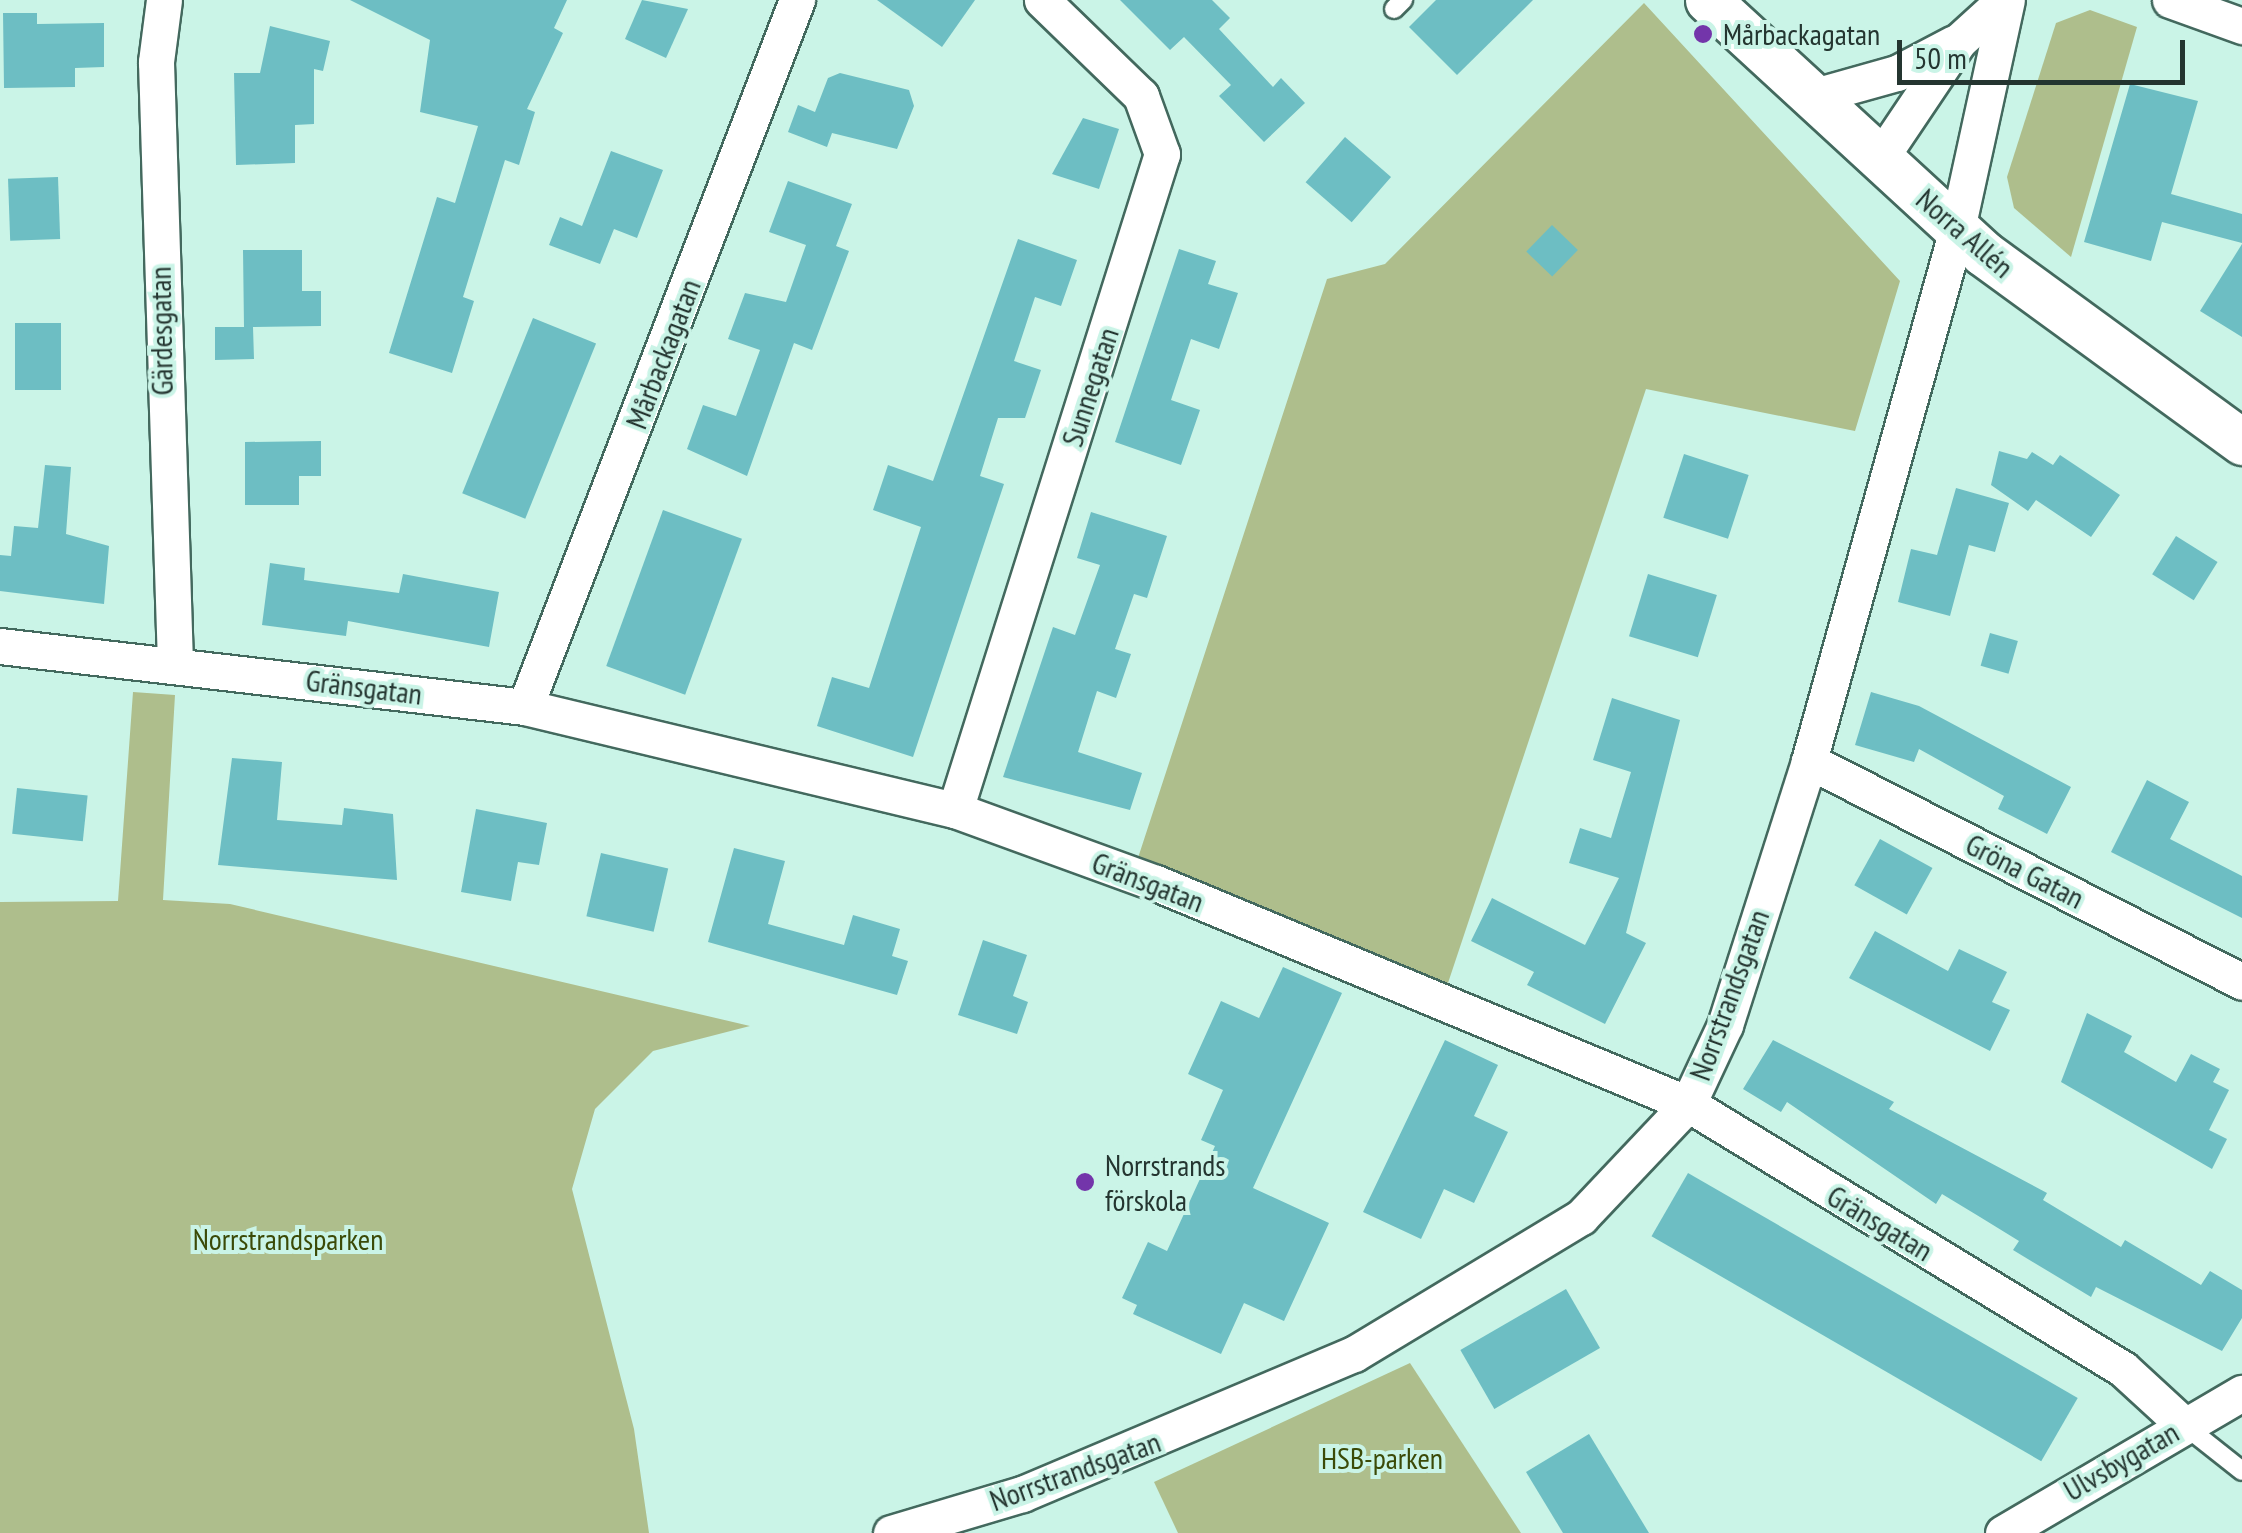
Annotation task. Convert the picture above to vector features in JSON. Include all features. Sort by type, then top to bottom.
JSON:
[{"type":"street","name":"Gärdesgatan","points":[[164,0],[157,101],[175,662]]},
{"type":"street","name":"Mårbackagatan","points":[[524,708],[798,0]]},
{"type":"street","name":"Sunnegatan","points":[[955,810],[1162,154],[1141,96],[1042,0]]},
{"type":"street","name":"Norra Allén","points":[[1708,0],[1818,95],[1957,229],[2242,442]]},
{"type":"street","name":"Norrstrandsgatan","points":[[1818,95],[1897,72],[1959,40],[2005,0]]},
{"type":"street","name":"Norrstrandsgatan","points":[[891,1533],[1022,1494],[1354,1354],[1581,1218],[1688,1104],[1724,1026],[1809,761],[1957,229],[2005,0]]},
{"type":"street","points":[[2170,0],[2242,26]]},
{"type":"street","name":"Norrstrandsgatan","points":[[1880,157],[1959,40]]},
{"type":"street","name":"Gränsgatan","points":[[0,646],[175,662],[524,708],[955,810],[1156,883],[1688,1104],[2123,1368],[2184,1425]]},
{"type":"street","name":"Gröna Gatan","points":[[1809,761],[2242,982]]},
{"type":"street","name":"Ulvsbygatan","points":[[2003,1533],[2242,1393]]},
{"type":"lane","points":[[2184,1425],[2242,1471]]},
{"type":"green space","points":[[1644,3],[1900,281],[1855,431],[1646,389],[1448,983],[1137,861],[1327,279],[1385,264]]},
{"type":"green space","points":[[2090,10],[2137,27],[2071,257],[2014,208],[2007,177],[2056,23]]},
{"type":"green space","name":"Norrstrandsparken","points":[[133,692],[175,695],[163,900],[230,904],[750,1026],[653,1051],[595,1109],[572,1189],[634,1429],[649,1533],[0,1533],[0,902],[118,901]]},
{"type":"green space","name":"HSB-parken","points":[[1410,1363],[1521,1533],[1178,1533],[1154,1482]]},
{"type":"building","points":[[350,0],[567,0],[554,28],[563,33],[527,109],[535,112],[519,165],[505,160],[463,297],[474,301],[452,373],[389,353],[437,197],[455,203],[478,126],[420,112],[430,40]]},
{"type":"building","points":[[642,0],[688,9],[666,58],[625,39]]},
{"type":"building","points":[[877,0],[975,0],[942,47]]},
{"type":"building","points":[[1120,0],[1212,0],[1230,18],[1219,29],[1273,87],[1281,78],[1305,103],[1264,142],[1219,96],[1231,85],[1184,37],[1170,50]]},
{"type":"building","points":[[1436,0],[1533,0],[1457,75],[1409,27]]},
{"type":"building","points":[[3,13],[37,13],[37,24],[104,23],[104,67],[75,68],[75,87],[4,88]]},
{"type":"building","points":[[270,26],[330,41],[323,71],[314,69],[314,124],[295,125],[295,163],[236,165],[234,73],[260,73]]},
{"type":"building","points":[[840,73],[909,90],[914,106],[897,149],[832,133],[827,147],[788,132],[798,105],[815,112],[828,78]]},
{"type":"building","points":[[2130,84],[2198,101],[2171,194],[2242,214],[2242,243],[2162,222],[2151,261],[2084,242]]},
{"type":"building","points":[[1083,118],[1119,129],[1099,189],[1052,174]]},
{"type":"building","points":[[1345,137],[1391,177],[1352,222],[1306,182]]},
{"type":"building","points":[[611,151],[663,170],[637,238],[614,229],[600,264],[549,245],[560,217],[582,226]]},
{"type":"building","points":[[58,177],[60,239],[10,241],[8,179]]},
{"type":"building","points":[[788,181],[852,204],[836,246],[849,251],[812,350],[794,343],[747,476],[687,449],[703,405],[736,416],[760,350],[728,339],[745,293],[786,302],[806,245],[769,232]]},
{"type":"building","points":[[1552,225],[1578,250],[1552,277],[1526,252]]},
{"type":"building","points":[[1018,239],[1077,260],[1061,306],[1035,297],[1014,361],[1041,370],[1025,418],[998,418],[980,476],[1004,484],[913,757],[817,726],[832,677],[869,688],[921,527],[873,510],[888,465],[933,481]]},
{"type":"building","points":[[2242,244],[2242,337],[2200,311]]},
{"type":"building","points":[[1179,249],[1216,261],[1208,284],[1238,293],[1219,349],[1191,339],[1171,400],[1200,410],[1181,465],[1115,442]]},
{"type":"building","points":[[243,250],[302,250],[302,291],[321,291],[321,326],[253,327],[254,359],[215,360],[215,327],[244,327]]},
{"type":"building","points":[[533,318],[596,343],[525,519],[462,493]]},
{"type":"building","points":[[15,323],[61,323],[61,390],[15,390]]},
{"type":"building","points":[[321,441],[321,476],[299,476],[299,505],[245,505],[245,442]]},
{"type":"building","points":[[1999,451],[2027,459],[2032,452],[2053,465],[2060,455],[2120,495],[2091,537],[2036,500],[2028,511],[1991,485]]},
{"type":"building","points":[[1684,454],[1749,475],[1728,539],[1663,518]]},
{"type":"building","points":[[45,465],[71,467],[66,534],[109,546],[104,604],[0,591],[0,555],[11,556],[14,526],[38,528]]},
{"type":"building","points":[[1956,488],[2009,503],[1995,552],[1969,545],[1950,616],[1898,602],[1911,549],[1937,555]]},
{"type":"building","points":[[663,510],[742,539],[685,695],[606,666]]},
{"type":"building","points":[[1091,512],[1167,536],[1147,598],[1134,594],[1115,649],[1131,654],[1116,698],[1097,691],[1078,752],[1142,773],[1130,810],[1003,777],[1053,627],[1075,635],[1100,565],[1077,558]]},
{"type":"building","points":[[2176,536],[2218,562],[2194,600],[2152,574]]},
{"type":"building","points":[[270,563],[305,568],[304,580],[399,593],[403,574],[499,592],[489,647],[348,621],[346,636],[262,625]]},
{"type":"building","points":[[1648,574],[1717,595],[1698,657],[1629,636]]},
{"type":"building","points":[[1990,633],[2018,641],[2009,674],[1981,666]]},
{"type":"building","points":[[1871,692],[1919,706],[2071,787],[2047,834],[1998,809],[2004,796],[1919,749],[1914,762],[1855,745]]},
{"type":"building","points":[[1612,698],[1680,720],[1626,933],[1646,943],[1605,1024],[1527,985],[1534,972],[1471,941],[1492,898],[1585,945],[1619,878],[1569,863],[1580,828],[1611,838],[1631,772],[1593,760]]},
{"type":"building","points":[[232,758],[282,762],[277,820],[342,825],[344,808],[393,814],[397,880],[218,865]]},
{"type":"building","points":[[2147,780],[2189,802],[2170,839],[2242,876],[2242,918],[2111,852]]},
{"type":"building","points":[[17,788],[88,795],[83,841],[12,834]]},
{"type":"building","points":[[476,809],[547,823],[539,865],[518,862],[511,901],[461,892]]},
{"type":"building","points":[[1880,839],[1932,868],[1907,914],[1854,885]]},
{"type":"building","points":[[734,848],[785,861],[768,924],[844,945],[853,915],[900,929],[892,956],[908,961],[897,995],[708,942]]},
{"type":"building","points":[[601,853],[668,869],[654,932],[586,916]]},
{"type":"building","points":[[1875,931],[1948,971],[1959,949],[2007,972],[1992,1002],[2010,1010],[1990,1051],[1849,978]]},
{"type":"building","points":[[983,940],[1027,955],[1013,996],[1028,1002],[1017,1034],[958,1015]]},
{"type":"building","points":[[1283,967],[1342,993],[1253,1188],[1329,1223],[1284,1321],[1244,1303],[1221,1354],[1133,1314],[1137,1305],[1122,1298],[1148,1242],[1167,1251],[1215,1146],[1201,1140],[1223,1090],[1188,1074],[1221,1001],[1259,1018]]},
{"type":"building","points":[[2087,1013],[2132,1036],[2124,1052],[2176,1082],[2191,1054],[2220,1069],[2213,1082],[2229,1090],[2209,1130],[2227,1139],[2212,1169],[2061,1082]]},
{"type":"building","points":[[1445,1040],[1498,1065],[1474,1116],[1508,1132],[1474,1203],[1444,1189],[1421,1239],[1363,1212]]},
{"type":"building","points":[[1773,1040],[1894,1102],[1889,1109],[2047,1193],[2043,1200],[2121,1247],[2125,1240],[2201,1285],[2210,1271],[2242,1290],[2242,1318],[2222,1351],[2096,1287],[2091,1297],[2013,1250],[2019,1241],[1942,1194],[1936,1204],[1787,1102],[1781,1112],[1743,1089]]},
{"type":"building","points":[[1688,1173],[2078,1398],[2041,1461],[1652,1236]]},
{"type":"building","points":[[1566,1289],[1600,1348],[1494,1409],[1460,1350]]},
{"type":"building","points":[[1589,1434],[1649,1533],[1563,1533],[1526,1472]]},
{"type":"place","name":"Mårbackagatan","points":[[1703,34]]},
{"type":"place","name":"Norrstrands förskola","points":[[1085,1182]]}]
